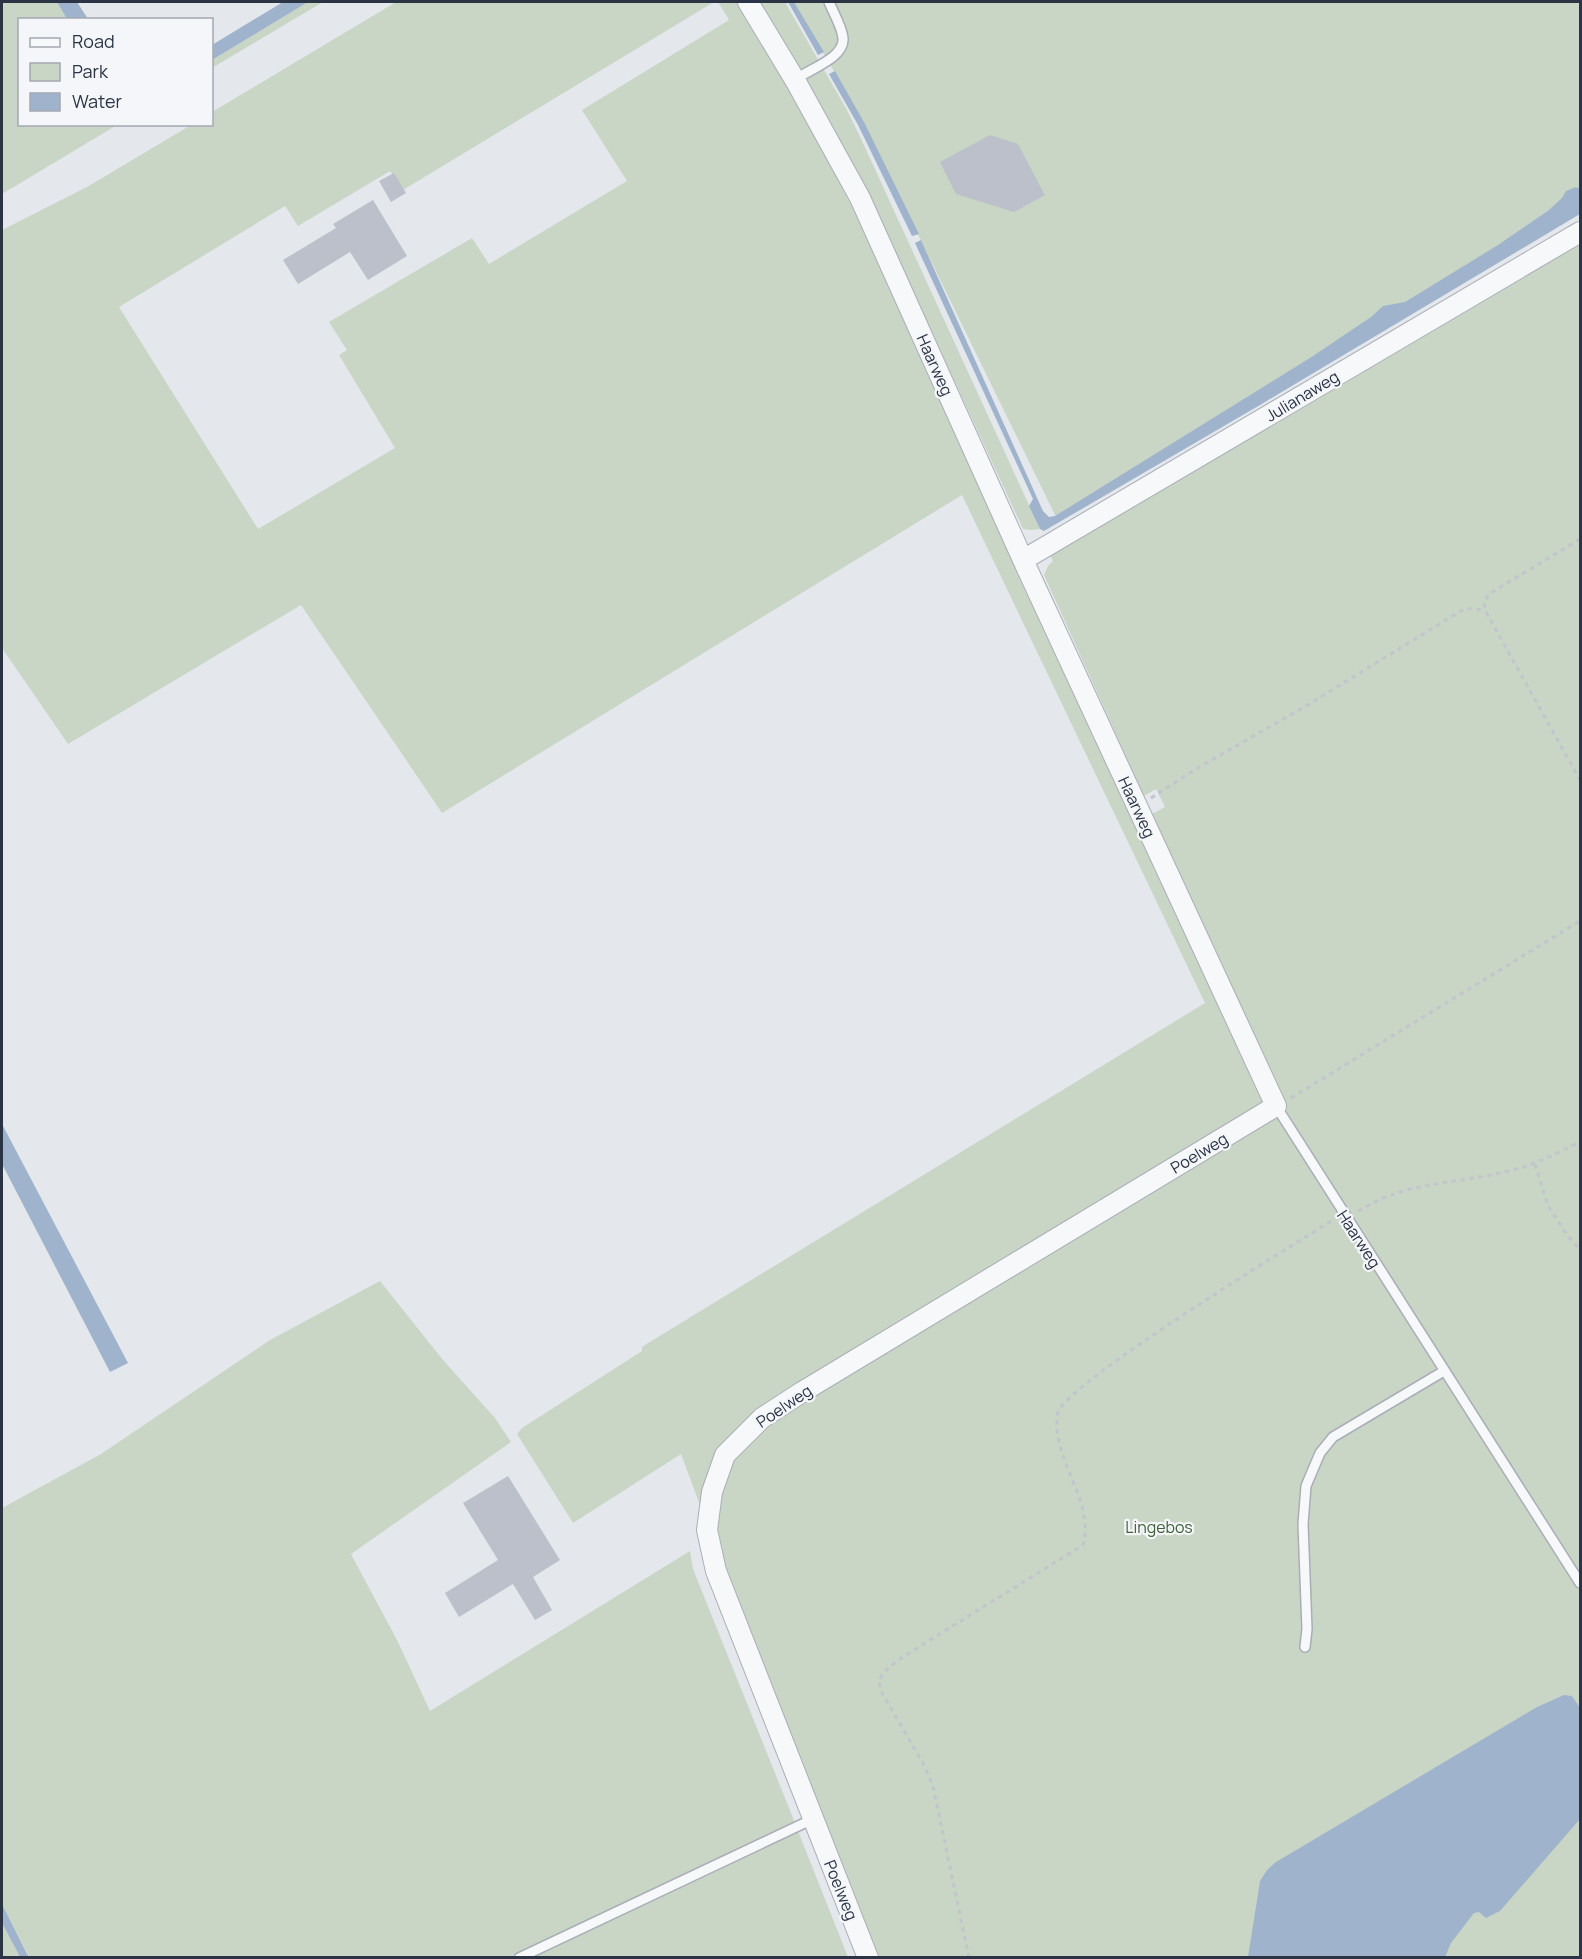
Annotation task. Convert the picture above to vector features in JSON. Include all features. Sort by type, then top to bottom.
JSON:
[{"type":"street","name":"Haarweg","points":[[748,2],[795,80],[860,198],[1023,560],[1276,1106]]},
{"type":"street","name":"Julianaweg","points":[[1023,560],[1581,232]]},
{"type":"street","name":"Poelweg","points":[[868,1958],[716,1571],[707,1530],[712,1492],[725,1455],[762,1418],[802,1392],[1276,1106]]},
{"type":"lane","points":[[795,80],[835,56],[842,48],[843,36],[830,2]]},
{"type":"lane","name":"Haarweg","points":[[1276,1106],[1581,1583]]},
{"type":"lane","points":[[1305,1647],[1307,1629],[1303,1524],[1306,1486],[1320,1453],[1333,1437],[1444,1371]]},
{"type":"lane","points":[[519,1958],[813,1819]]},
{"type":"path","points":[[1581,538],[1489,594],[1484,602],[1486,612],[1581,780]]},
{"type":"path","points":[[1137,807],[1196,769],[1306,706],[1460,612],[1475,608],[1486,612]]},
{"type":"path","points":[[1276,1106],[1581,921]]},
{"type":"path","points":[[1343,1214],[1355,1214],[1378,1199],[1420,1186],[1511,1171],[1535,1164],[1581,1142]]},
{"type":"path","points":[[1535,1164],[1548,1206],[1567,1235],[1581,1250]]},
{"type":"path","points":[[969,1958],[933,1786],[924,1765],[882,1693],[879,1682],[883,1674],[898,1660],[1083,1545],[1086,1536],[1084,1508],[1072,1484],[1057,1422],[1061,1406],[1067,1399],[1088,1381],[1198,1305],[1333,1220]]},
{"type":"green space","points":[[2,2],[57,2],[66,18],[18,18],[18,126],[115,126],[2,194]]},
{"type":"green space","points":[[308,2],[323,2],[213,67],[213,59]]},
{"type":"green space","name":"Lingebos","points":[[396,2],[714,2],[403,190],[390,171],[298,226],[285,206],[119,307],[258,529],[395,448],[339,355],[347,350],[329,322],[472,238],[489,264],[627,181],[582,110],[729,20],[718,2],[743,2],[803,110],[855,213],[1217,996],[1232,986],[1152,814],[1165,807],[1156,789],[1144,796],[1044,575],[1053,561],[1049,553],[1580,244],[1580,1957],[868,1957],[681,1454],[573,1523],[517,1434],[522,1428],[642,1351],[645,1345],[1205,1003],[962,495],[442,813],[301,605],[68,744],[2,648],[2,230],[87,187],[189,126],[213,126],[213,111]]},
{"type":"green space","points":[[760,2],[785,2],[847,110],[1040,529],[1023,529],[875,209],[838,137]]},
{"type":"green space","points":[[794,2],[1580,2],[1580,209],[1057,519],[863,122]]},
{"type":"green space","points":[[380,1281],[443,1360],[495,1418],[511,1442],[351,1554],[398,1642],[430,1711],[690,1551],[693,1569],[795,1823],[509,1957],[29,1957],[2,1904],[2,1508],[101,1454],[270,1340]]},
{"type":"green space","points":[[798,1831],[848,1957],[529,1958]]},
{"type":"green space","points":[[2,1923],[20,1957],[2,1957]]},
{"type":"water","points":[[57,2],[77,2],[87,18],[66,18]]},
{"type":"water","points":[[283,2],[308,2],[213,59],[213,44]]},
{"type":"water","points":[[788,2],[794,2],[824,52],[818,55]]},
{"type":"water","points":[[835,71],[865,124],[919,234],[912,236],[858,125],[829,74]]},
{"type":"water","points":[[1576,187],[1580,189],[1580,214],[1044,531],[1040,529],[1029,506],[1033,499],[915,243],[921,240],[1043,511],[1049,517],[1055,516],[1313,356],[1371,317],[1383,306],[1405,302],[1498,245],[1549,210],[1566,191]]},
{"type":"water","points":[[2,1124],[128,1363],[110,1372],[2,1164]]},
{"type":"water","points":[[1564,1695],[1572,1696],[1580,1708],[1580,1819],[1500,1911],[1486,1918],[1479,1912],[1474,1913],[1451,1943],[1445,1957],[1248,1957],[1260,1881],[1276,1862],[1537,1707]]},
{"type":"water","points":[[2,1904],[29,1957],[20,1957],[2,1923]]},
{"type":"building","points":[[990,135],[1018,144],[1045,195],[1014,212],[956,194],[940,162]]},
{"type":"building","points":[[394,173],[406,193],[391,202],[379,181]]},
{"type":"building","points":[[373,200],[407,256],[368,280],[350,252],[298,284],[283,260],[336,228],[333,224]]},
{"type":"building","points":[[508,1476],[560,1560],[533,1577],[552,1610],[535,1620],[513,1584],[459,1617],[445,1593],[498,1560],[463,1503]]}]
